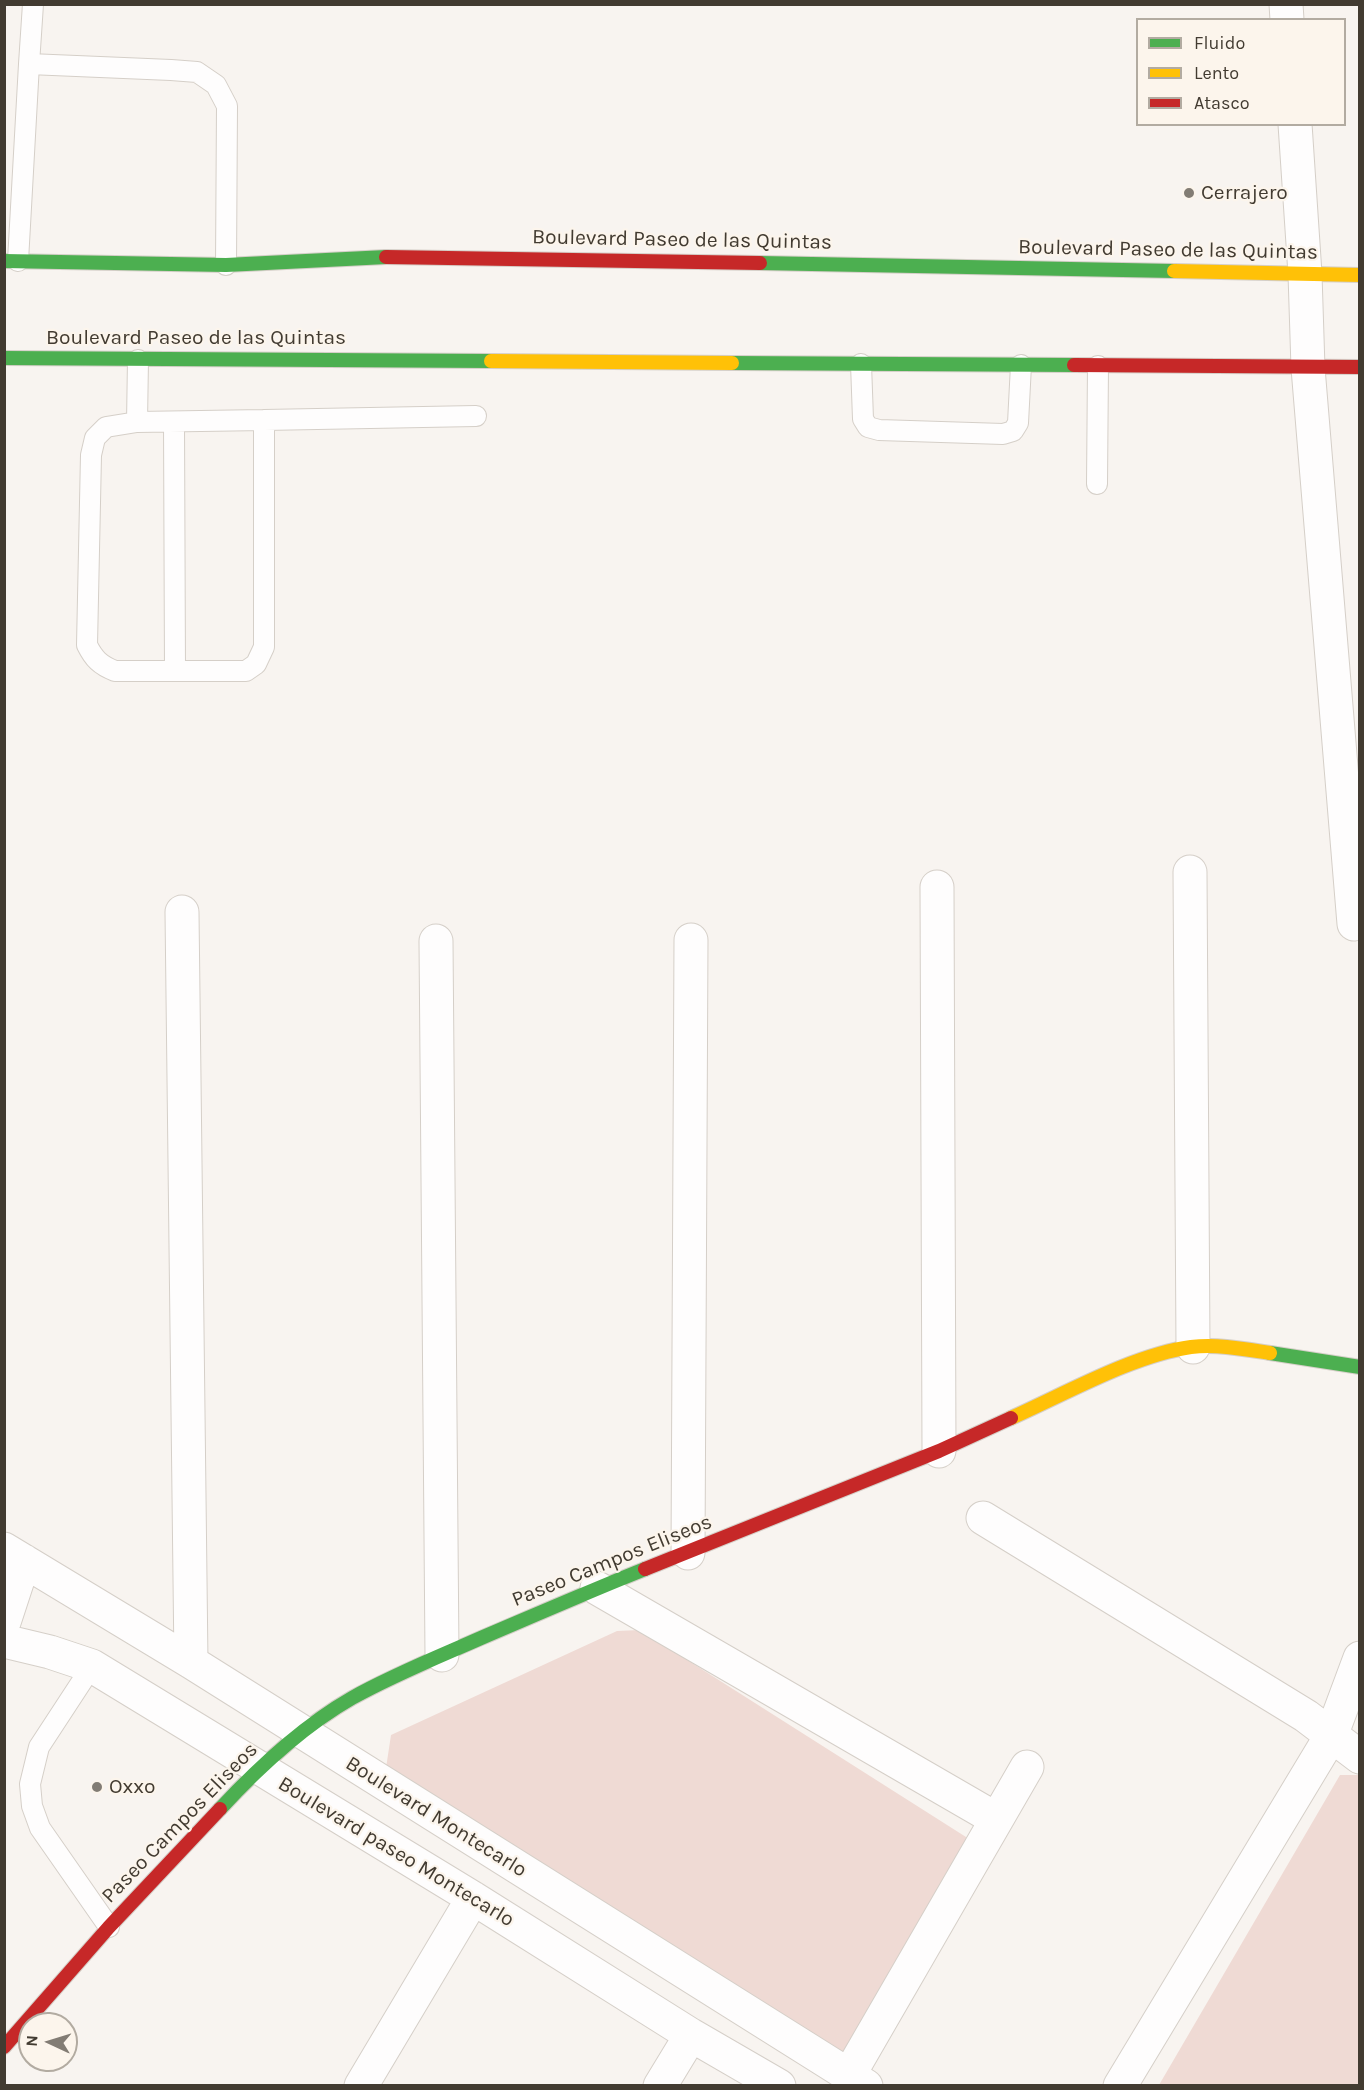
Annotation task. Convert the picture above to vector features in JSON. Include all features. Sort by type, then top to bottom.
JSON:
[{"type":"main road","name":"Boulevard Paseo de las Quintas","points":[[11,261],[226,265],[408,256],[1359,275]]},
{"type":"main road","name":"Boulevard Paseo de las Quintas","points":[[4,358],[1359,367]]},
{"type":"main road","name":"Paseo Campos Eliseos","points":[[4,2047],[109,1927],[258,1768],[352,1698],[442,1655],[597,1588],[939,1451],[1132,1364],[1167,1352],[1193,1347],[1232,1347],[1359,1366]]},
{"type":"street","points":[[1294,126],[1305,274],[1308,368],[1354,924]]},
{"type":"street","points":[[1190,872],[1193,1347]]},
{"type":"street","points":[[937,887],[939,1451]]},
{"type":"street","points":[[182,912],[191,1662]]},
{"type":"street","points":[[688,1553],[691,940]]},
{"type":"street","points":[[436,941],[442,1655]]},
{"type":"street","points":[[983,1518],[1296,1710],[1359,1756]]},
{"type":"street","points":[[4,1622],[14,1555]]},
{"type":"street","name":"Boulevard Montecarlo","points":[[14,1555],[191,1662],[857,2080]]},
{"type":"street","points":[[597,1588],[996,1819]]},
{"type":"street","name":"Boulevard paseo Montecarlo","points":[[4,1641],[50,1652],[92,1666],[473,1898],[691,2035],[779,2085]]},
{"type":"street","points":[[1120,2085],[1330,1736],[1359,1658]]},
{"type":"street","points":[[857,2080],[996,1819],[1027,1767]]},
{"type":"street","points":[[361,2085],[473,1898]]},
{"type":"street","points":[[660,2085],[691,2035]]},
{"type":"lane","points":[[11,261],[33,4]]},
{"type":"lane","points":[[29,64],[180,70],[197,72],[216,85],[227,106],[226,265]]},
{"type":"lane","points":[[137,422],[138,360]]},
{"type":"lane","points":[[861,364],[863,419],[868,427],[879,430],[1003,434],[1013,431],[1018,423],[1021,365]]},
{"type":"lane","points":[[1097,484],[1098,366]]},
{"type":"lane","points":[[264,420],[264,647],[256,664],[246,671],[115,671],[100,665],[87,645],[91,455],[95,438],[106,428],[137,422],[476,416]]},
{"type":"lane","points":[[174,423],[175,671]]},
{"type":"lane","points":[[92,1666],[39,1747],[30,1784],[32,1806],[40,1828],[109,1927]]},
{"type":"shaded area","points":[[640,1630],[966,1837],[973,1853],[856,2053],[832,2055],[386,1768],[391,1735],[617,1631]]},
{"type":"shaded area","points":[[1340,1775],[1359,1775],[1359,2085],[1159,2085]]},
{"type":"traffic: fast","points":[[4,261],[226,265],[386,257]]},
{"type":"traffic: fast","points":[[760,263],[1174,271]]},
{"type":"traffic: fast","points":[[4,358],[491,361]]},
{"type":"traffic: fast","points":[[732,363],[1074,365]]},
{"type":"traffic: fast","points":[[1270,1353],[1360,1367]]},
{"type":"traffic: fast","points":[[220,1809],[282,1749],[316,1721],[352,1698],[432,1659],[645,1569]]},
{"type":"traffic: slow","points":[[1174,271],[1360,275]]},
{"type":"traffic: slow","points":[[491,361],[732,363]]},
{"type":"traffic: slow","points":[[1011,1418],[1123,1367],[1169,1351],[1211,1346],[1270,1353]]},
{"type":"traffic: jam","points":[[386,257],[760,263]]},
{"type":"traffic: jam","points":[[1074,365],[1360,367]]},
{"type":"traffic: jam","points":[[645,1569],[939,1451],[1011,1418]]},
{"type":"traffic: jam","points":[[4,2047],[109,1927],[220,1809]]},
{"type":"place","name":"Cerrajero","points":[[1189,193]]},
{"type":"place","name":"Oxxo","points":[[97,1787]]}]
